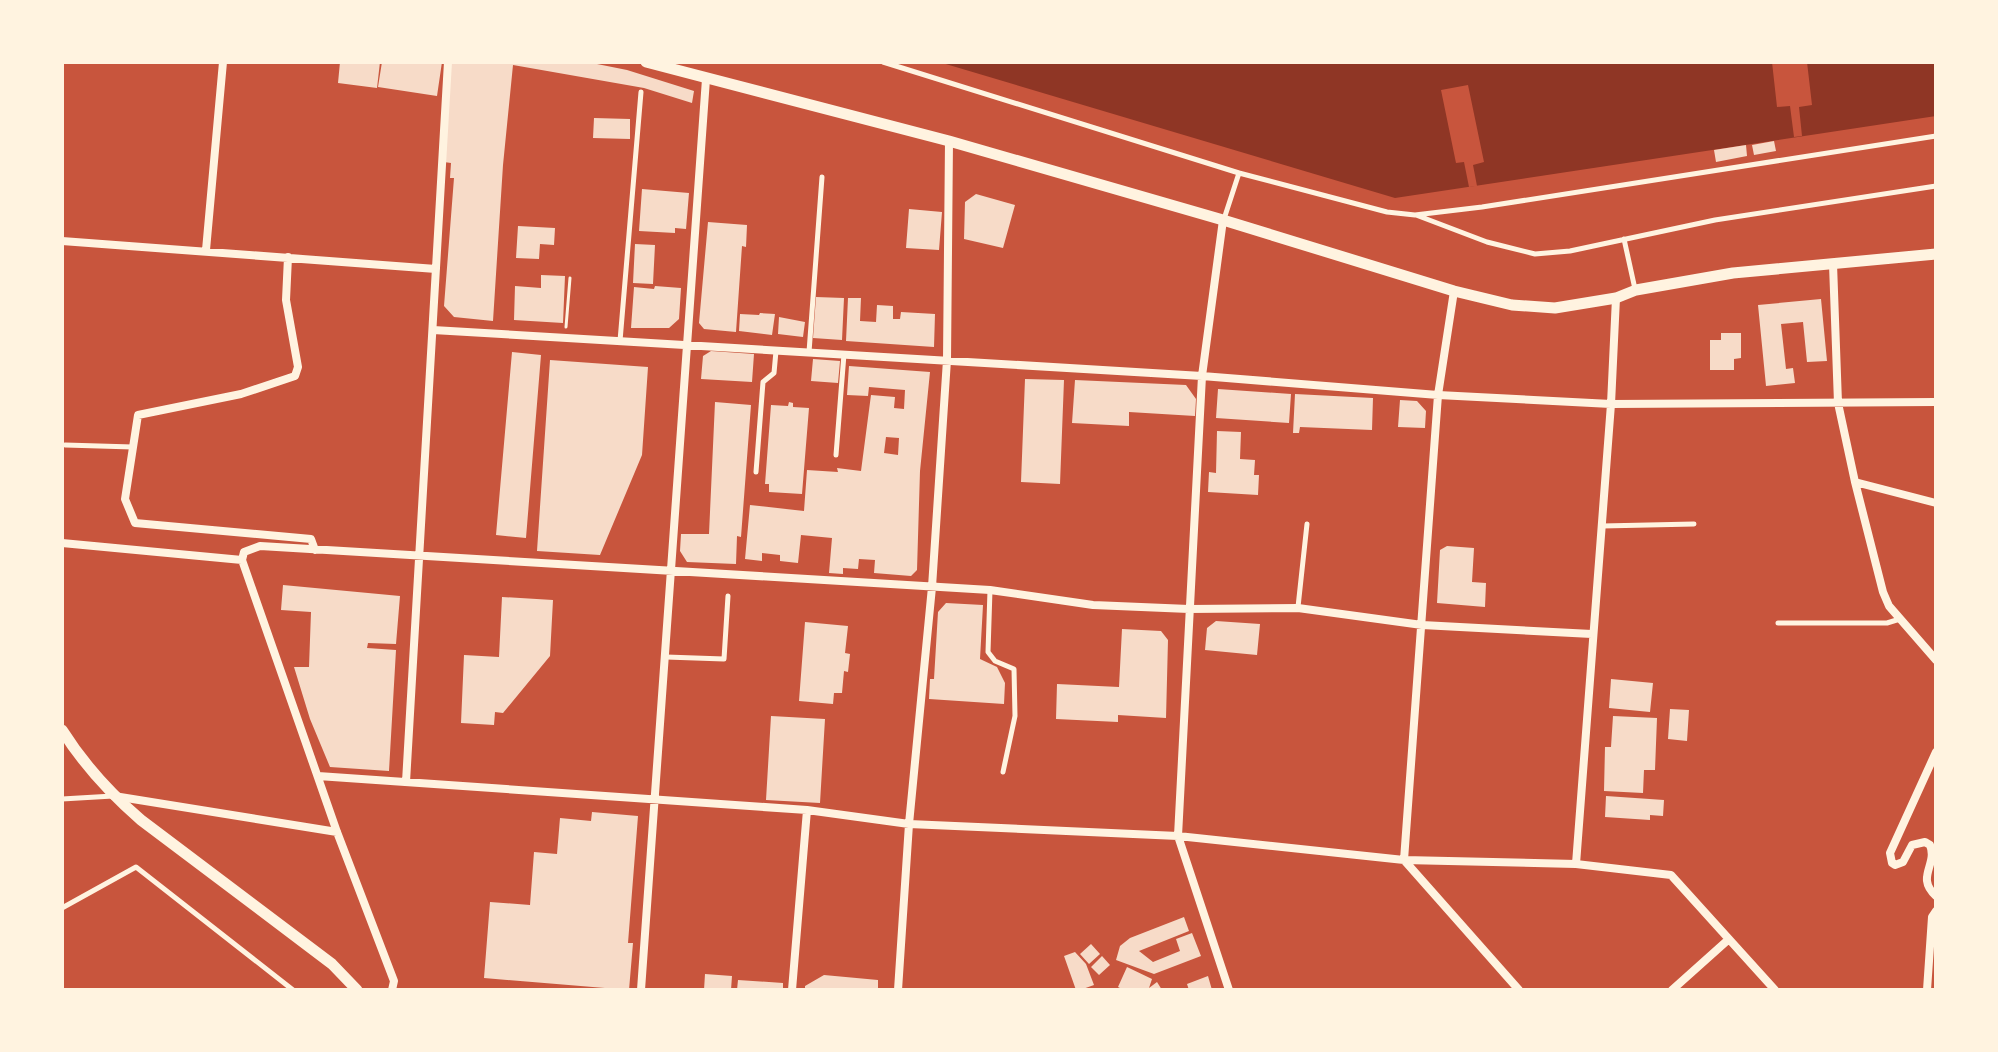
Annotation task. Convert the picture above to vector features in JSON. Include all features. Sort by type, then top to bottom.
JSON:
[{"type":"street","points":[[206,250],[223,62]]},
{"type":"street","points":[[406,782],[448,62]]},
{"type":"street","points":[[646,62],[949,141],[1454,291],[1512,305],[1555,308],[1733,273],[1936,254]]},
{"type":"street","points":[[641,990],[706,79]]},
{"type":"street","points":[[898,990],[909,824],[932,587],[947,360],[949,141]]},
{"type":"street","points":[[1223,220],[1202,376],[1178,836],[1229,990]]},
{"type":"street","points":[[62,241],[436,269]]},
{"type":"street","points":[[288,257],[286,300],[298,367],[295,376],[241,394],[138,415],[125,499],[135,523],[311,539],[315,550]]},
{"type":"street","points":[[1833,264],[1838,403],[1883,592],[1889,606],[1936,660]]},
{"type":"street","points":[[1454,291],[1438,395],[1404,860],[1519,990]]},
{"type":"street","points":[[1576,864],[1611,404],[1616,298]]},
{"type":"street","points":[[433,330],[1611,404],[1936,402]]},
{"type":"street","points":[[1855,482],[1936,503]]},
{"type":"street","points":[[62,543],[242,560]]},
{"type":"street","points":[[392,990],[394,981],[337,832],[242,560],[244,552],[260,546],[990,590],[1093,605],[1189,609],[1298,608],[1422,625],[1592,634]]},
{"type":"street","points":[[62,730],[113,796],[332,964],[357,990]]},
{"type":"street","points":[[1936,752],[1890,853],[1895,865],[1903,862],[1912,845],[1925,842],[1930,845],[1933,852],[1926,879],[1928,888],[1936,896]]},
{"type":"street","points":[[318,776],[807,810],[909,824],[1178,836],[1404,860],[1576,864],[1671,875],[1775,990]]},
{"type":"street","points":[[113,796],[337,832]]},
{"type":"street","points":[[792,990],[807,810]]},
{"type":"street","points":[[1927,990],[1932,917],[1936,911]]},
{"type":"street","points":[[1672,990],[1729,939]]},
{"type":"lane","points":[[883,62],[1239,173],[1387,212],[1415,215],[1936,136]]},
{"type":"lane","points":[[620,341],[641,92]]},
{"type":"lane","points":[[1223,220],[1239,173]]},
{"type":"lane","points":[[809,352],[822,177]]},
{"type":"lane","points":[[1415,215],[1487,242],[1535,254],[1570,251],[1715,220],[1936,186]]},
{"type":"lane","points":[[1624,239],[1636,290]]},
{"type":"lane","points":[[756,472],[763,382],[774,373],[776,350]]},
{"type":"lane","points":[[836,455],[844,354]]},
{"type":"lane","points":[[65,445],[133,447]]},
{"type":"lane","points":[[1298,608],[1307,524]]},
{"type":"lane","points":[[1602,526],[1694,524]]},
{"type":"lane","points":[[990,590],[988,652],[995,661],[1014,669],[1015,716],[1003,772]]},
{"type":"lane","points":[[666,657],[724,659],[728,596]]},
{"type":"lane","points":[[1778,623],[1887,623],[1900,619]]},
{"type":"lane","points":[[62,799],[113,796]]},
{"type":"lane","points":[[62,908],[136,867],[293,990]]},
{"type":"path","points":[[565,338],[570,278]]},
{"type":"shaded area","points":[[939,62],[1936,62],[1936,116],[1395,198]]},
{"type":"pier","points":[[1772,62],[1807,62],[1812,105],[1799,107],[1802,136],[1794,137],[1790,106],[1777,107]]},
{"type":"pier","points":[[1468,85],[1484,162],[1473,165],[1477,186],[1469,187],[1464,162],[1456,163],[1441,90]]},
{"type":"building","points":[[340,62],[380,62],[377,88],[338,83]]},
{"type":"building","points":[[382,62],[442,62],[437,96],[378,87]]},
{"type":"building","points":[[451,62],[587,62],[627,70],[694,91],[692,103],[644,88],[513,65],[493,321],[454,317],[444,306],[454,178],[450,178],[451,163],[444,162]]},
{"type":"building","points":[[594,118],[630,119],[630,139],[593,138]]},
{"type":"building","points":[[1774,141],[1776,151],[1754,155],[1752,145]]},
{"type":"building","points":[[1746,145],[1747,156],[1716,162],[1714,150]]},
{"type":"building","points":[[642,189],[689,193],[686,229],[675,228],[675,233],[639,231]]},
{"type":"building","points":[[976,194],[1015,205],[1003,248],[964,239],[965,202]]},
{"type":"building","points":[[909,209],[942,212],[939,250],[906,248]]},
{"type":"building","points":[[708,222],[747,225],[746,247],[742,246],[736,332],[704,329],[699,323]]},
{"type":"building","points":[[518,226],[555,228],[554,245],[540,244],[539,259],[516,258]]},
{"type":"building","points":[[635,244],[655,245],[653,284],[633,283]]},
{"type":"building","points":[[541,275],[565,276],[563,323],[514,320],[515,286],[541,288]]},
{"type":"building","points":[[655,286],[681,288],[679,319],[669,328],[631,328],[634,287],[654,289]]},
{"type":"building","points":[[816,297],[844,298],[842,340],[813,338]]},
{"type":"building","points":[[848,298],[861,298],[860,321],[876,322],[877,305],[893,306],[893,319],[900,319],[901,312],[935,314],[934,347],[846,341]]},
{"type":"building","points":[[1821,299],[1827,361],[1807,362],[1803,322],[1781,324],[1786,369],[1793,368],[1795,383],[1766,386],[1758,305]]},
{"type":"building","points":[[740,314],[775,314],[772,335],[739,331]]},
{"type":"building","points":[[779,317],[805,322],[803,337],[778,334]]},
{"type":"building","points":[[1721,333],[1741,333],[1741,358],[1734,359],[1734,370],[1710,370],[1710,340],[1721,340]]},
{"type":"building","points":[[711,351],[754,354],[752,382],[701,379],[703,356]]},
{"type":"building","points":[[512,352],[541,355],[526,538],[496,535]]},
{"type":"building","points":[[813,359],[840,361],[838,383],[811,381]]},
{"type":"building","points":[[550,360],[648,367],[642,455],[600,555],[537,551]]},
{"type":"building","points":[[849,366],[930,372],[920,471],[917,570],[911,576],[874,573],[875,560],[859,559],[858,569],[843,568],[843,574],[829,573],[832,538],[801,535],[798,563],[780,561],[780,555],[762,553],[762,561],[745,559],[750,505],[804,511],[807,470],[838,472],[837,468],[861,471],[871,395],[895,397],[894,408],[904,409],[905,390],[869,387],[868,396],[847,395]],"holes":[[[886,437],[899,438],[898,455],[884,453]]]},
{"type":"building","points":[[1025,379],[1064,380],[1060,484],[1021,482]]},
{"type":"building","points":[[1075,380],[1186,385],[1196,399],[1195,416],[1129,412],[1129,426],[1072,423]]},
{"type":"building","points":[[1218,389],[1291,394],[1289,423],[1216,418]]},
{"type":"building","points":[[1295,394],[1373,398],[1372,430],[1300,427],[1299,433],[1293,433]]},
{"type":"building","points":[[1400,400],[1417,401],[1426,411],[1425,428],[1398,427]]},
{"type":"building","points":[[715,402],[751,405],[741,537],[737,536],[736,564],[687,562],[680,551],[681,534],[709,534]]},
{"type":"building","points":[[789,402],[793,403],[793,407],[809,408],[802,494],[769,492],[769,484],[765,484],[771,405],[788,406]]},
{"type":"building","points":[[1217,431],[1241,432],[1240,459],[1255,460],[1254,475],[1259,475],[1258,495],[1208,492],[1209,472],[1216,473]]},
{"type":"building","points":[[1447,546],[1474,548],[1472,582],[1486,583],[1485,607],[1437,603],[1440,550]]},
{"type":"building","points":[[283,585],[400,596],[396,644],[368,643],[367,648],[396,650],[389,771],[330,767],[310,719],[294,667],[309,667],[311,612],[281,610]]},
{"type":"building","points":[[502,597],[553,600],[550,656],[503,713],[495,712],[494,725],[461,723],[464,655],[499,657]]},
{"type":"building","points":[[946,603],[983,605],[980,659],[997,667],[1005,683],[1004,704],[929,699],[930,679],[934,679],[938,612]]},
{"type":"building","points":[[1216,621],[1260,624],[1257,655],[1205,650],[1207,628]]},
{"type":"building","points":[[805,622],[848,626],[845,653],[850,654],[848,672],[844,671],[842,693],[834,693],[833,704],[799,701]]},
{"type":"building","points":[[1122,629],[1161,631],[1168,640],[1166,718],[1118,715],[1118,722],[1056,719],[1057,684],[1119,687]]},
{"type":"building","points":[[1611,679],[1653,683],[1650,712],[1609,708]]},
{"type":"building","points":[[1670,709],[1689,710],[1687,741],[1668,739]]},
{"type":"building","points":[[771,716],[825,719],[820,803],[766,800]]},
{"type":"building","points":[[1613,716],[1657,718],[1655,770],[1644,770],[1643,793],[1604,791],[1605,747],[1611,747]]},
{"type":"building","points":[[1606,796],[1664,800],[1663,816],[1650,815],[1650,820],[1605,817]]},
{"type":"building","points":[[592,812],[638,816],[628,943],[633,943],[629,990],[484,978],[490,902],[530,905],[534,852],[557,854],[560,818],[591,821]]},
{"type":"building","points":[[1184,917],[1189,931],[1139,951],[1153,962],[1180,951],[1176,939],[1192,933],[1201,956],[1154,974],[1116,960],[1120,946],[1130,938]]},
{"type":"building","points":[[1091,944],[1100,954],[1089,964],[1080,954]]},
{"type":"building","points":[[1075,952],[1086,964],[1094,985],[1080,990],[1076,990],[1064,956]]},
{"type":"building","points":[[1102,956],[1110,965],[1099,975],[1091,967]]},
{"type":"building","points":[[1127,967],[1152,979],[1149,988],[1157,982],[1162,990],[1124,990],[1118,987]]},
{"type":"building","points":[[705,974],[732,976],[731,990],[704,990]]},
{"type":"building","points":[[824,975],[878,980],[878,990],[805,990],[805,986]]},
{"type":"building","points":[[1208,976],[1212,990],[1189,990],[1187,984]]},
{"type":"building","points":[[738,980],[783,983],[783,990],[737,990]]}]
